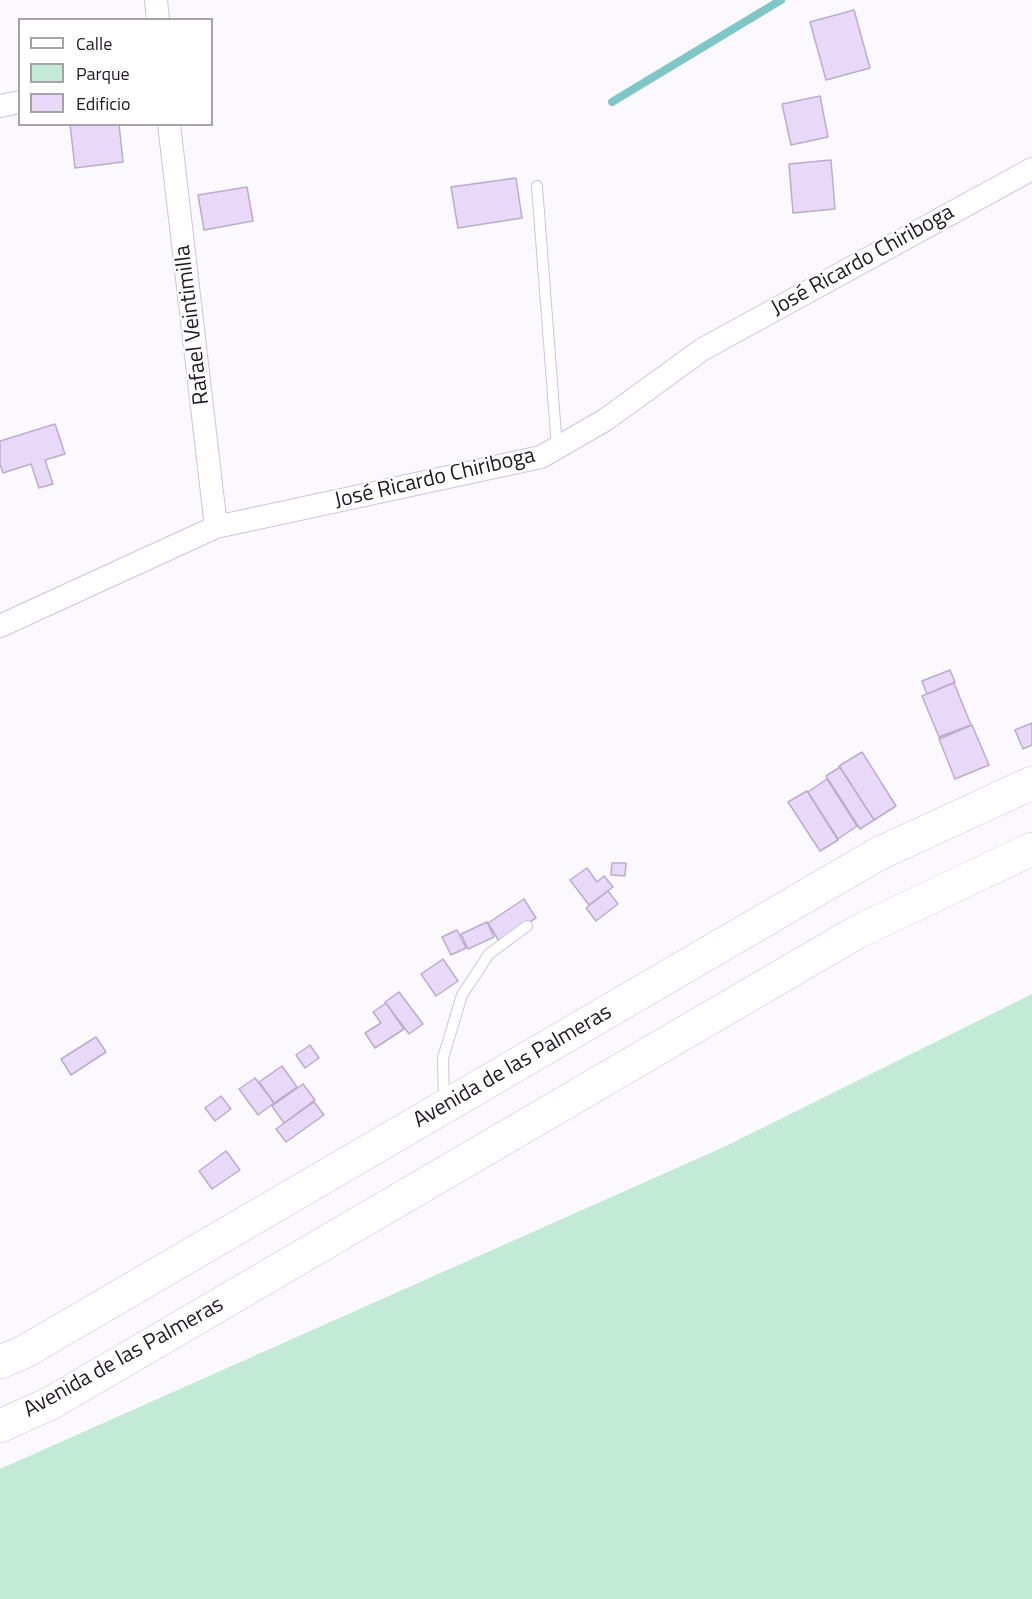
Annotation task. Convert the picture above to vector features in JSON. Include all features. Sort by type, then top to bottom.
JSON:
[{"type":"main road","name":"Avenida de las Palmeras","points":[[0,1362],[24,1352],[878,854],[1032,783]]},
{"type":"main road","name":"Avenida de las Palmeras","points":[[0,1426],[51,1403],[857,932],[1032,849]]},
{"type":"street","points":[[156,0],[158,18]]},
{"type":"street","points":[[0,106],[18,102]]},
{"type":"street","name":"Rafael Veintimilla","points":[[169,126],[216,526]]},
{"type":"street","name":"José Ricardo Chiriboga","points":[[0,626],[216,526],[541,457],[605,420],[703,349],[1032,169]]},
{"type":"lane","points":[[537,186],[557,448]]},
{"type":"lane","points":[[444,1107],[443,1058],[462,995],[489,954],[527,926]]},
{"type":"green space","points":[[1032,994],[1032,1599],[0,1599],[0,1469],[726,1146]]},
{"type":"building","points":[[854,10],[870,68],[826,80],[810,22]]},
{"type":"building","points":[[820,96],[828,137],[791,145],[782,104]]},
{"type":"building","points":[[70,126],[119,126],[123,162],[75,168]]},
{"type":"building","points":[[831,160],[835,209],[793,213],[789,164]]},
{"type":"building","points":[[516,178],[522,218],[458,228],[451,187]]},
{"type":"building","points":[[247,187],[253,221],[204,230],[198,195]]},
{"type":"building","points":[[55,424],[65,454],[45,460],[53,484],[39,488],[31,464],[3,473],[0,464],[0,441]]},
{"type":"building","points":[[950,670],[955,682],[927,694],[922,681]]},
{"type":"building","points":[[954,683],[971,725],[939,737],[922,696]]},
{"type":"building","points":[[1032,723],[1032,745],[1023,749],[1015,730]]},
{"type":"building","points":[[972,725],[989,765],[955,779],[939,739]]},
{"type":"building","points":[[862,752],[896,806],[874,820],[839,766]]},
{"type":"building","points":[[840,767],[874,820],[860,829],[826,776]]},
{"type":"building","points":[[827,779],[857,826],[838,839],[808,792]]},
{"type":"building","points":[[807,791],[838,840],[820,851],[788,802]]},
{"type":"building","points":[[612,863],[626,863],[625,876],[611,875]]},
{"type":"building","points":[[587,868],[597,882],[604,876],[613,887],[589,905],[570,880]]},
{"type":"building","points":[[608,891],[618,904],[596,921],[586,908]]},
{"type":"building","points":[[524,899],[536,918],[499,941],[488,923]]},
{"type":"building","points":[[487,922],[494,937],[468,949],[461,934]]},
{"type":"building","points":[[457,930],[466,948],[451,955],[442,937]]},
{"type":"building","points":[[443,959],[458,981],[436,996],[421,974]]},
{"type":"building","points":[[399,992],[423,1024],[409,1034],[385,1002]]},
{"type":"building","points":[[386,1003],[404,1029],[375,1048],[365,1033],[381,1023],[373,1012]]},
{"type":"building","points":[[96,1037],[106,1052],[71,1075],[61,1059]]},
{"type":"building","points":[[310,1045],[319,1058],[305,1068],[296,1055]]},
{"type":"building","points":[[282,1066],[297,1087],[274,1103],[259,1082]]},
{"type":"building","points":[[255,1078],[274,1103],[258,1115],[239,1089]]},
{"type":"building","points":[[303,1084],[315,1100],[284,1123],[272,1106]]},
{"type":"building","points":[[221,1096],[231,1109],[215,1121],[205,1108]]},
{"type":"building","points":[[314,1102],[324,1115],[286,1142],[276,1129]]},
{"type":"building","points":[[226,1151],[240,1170],[212,1189],[199,1171]]},
{"type":"waterway","points":[[612,102],[781,0]]}]
